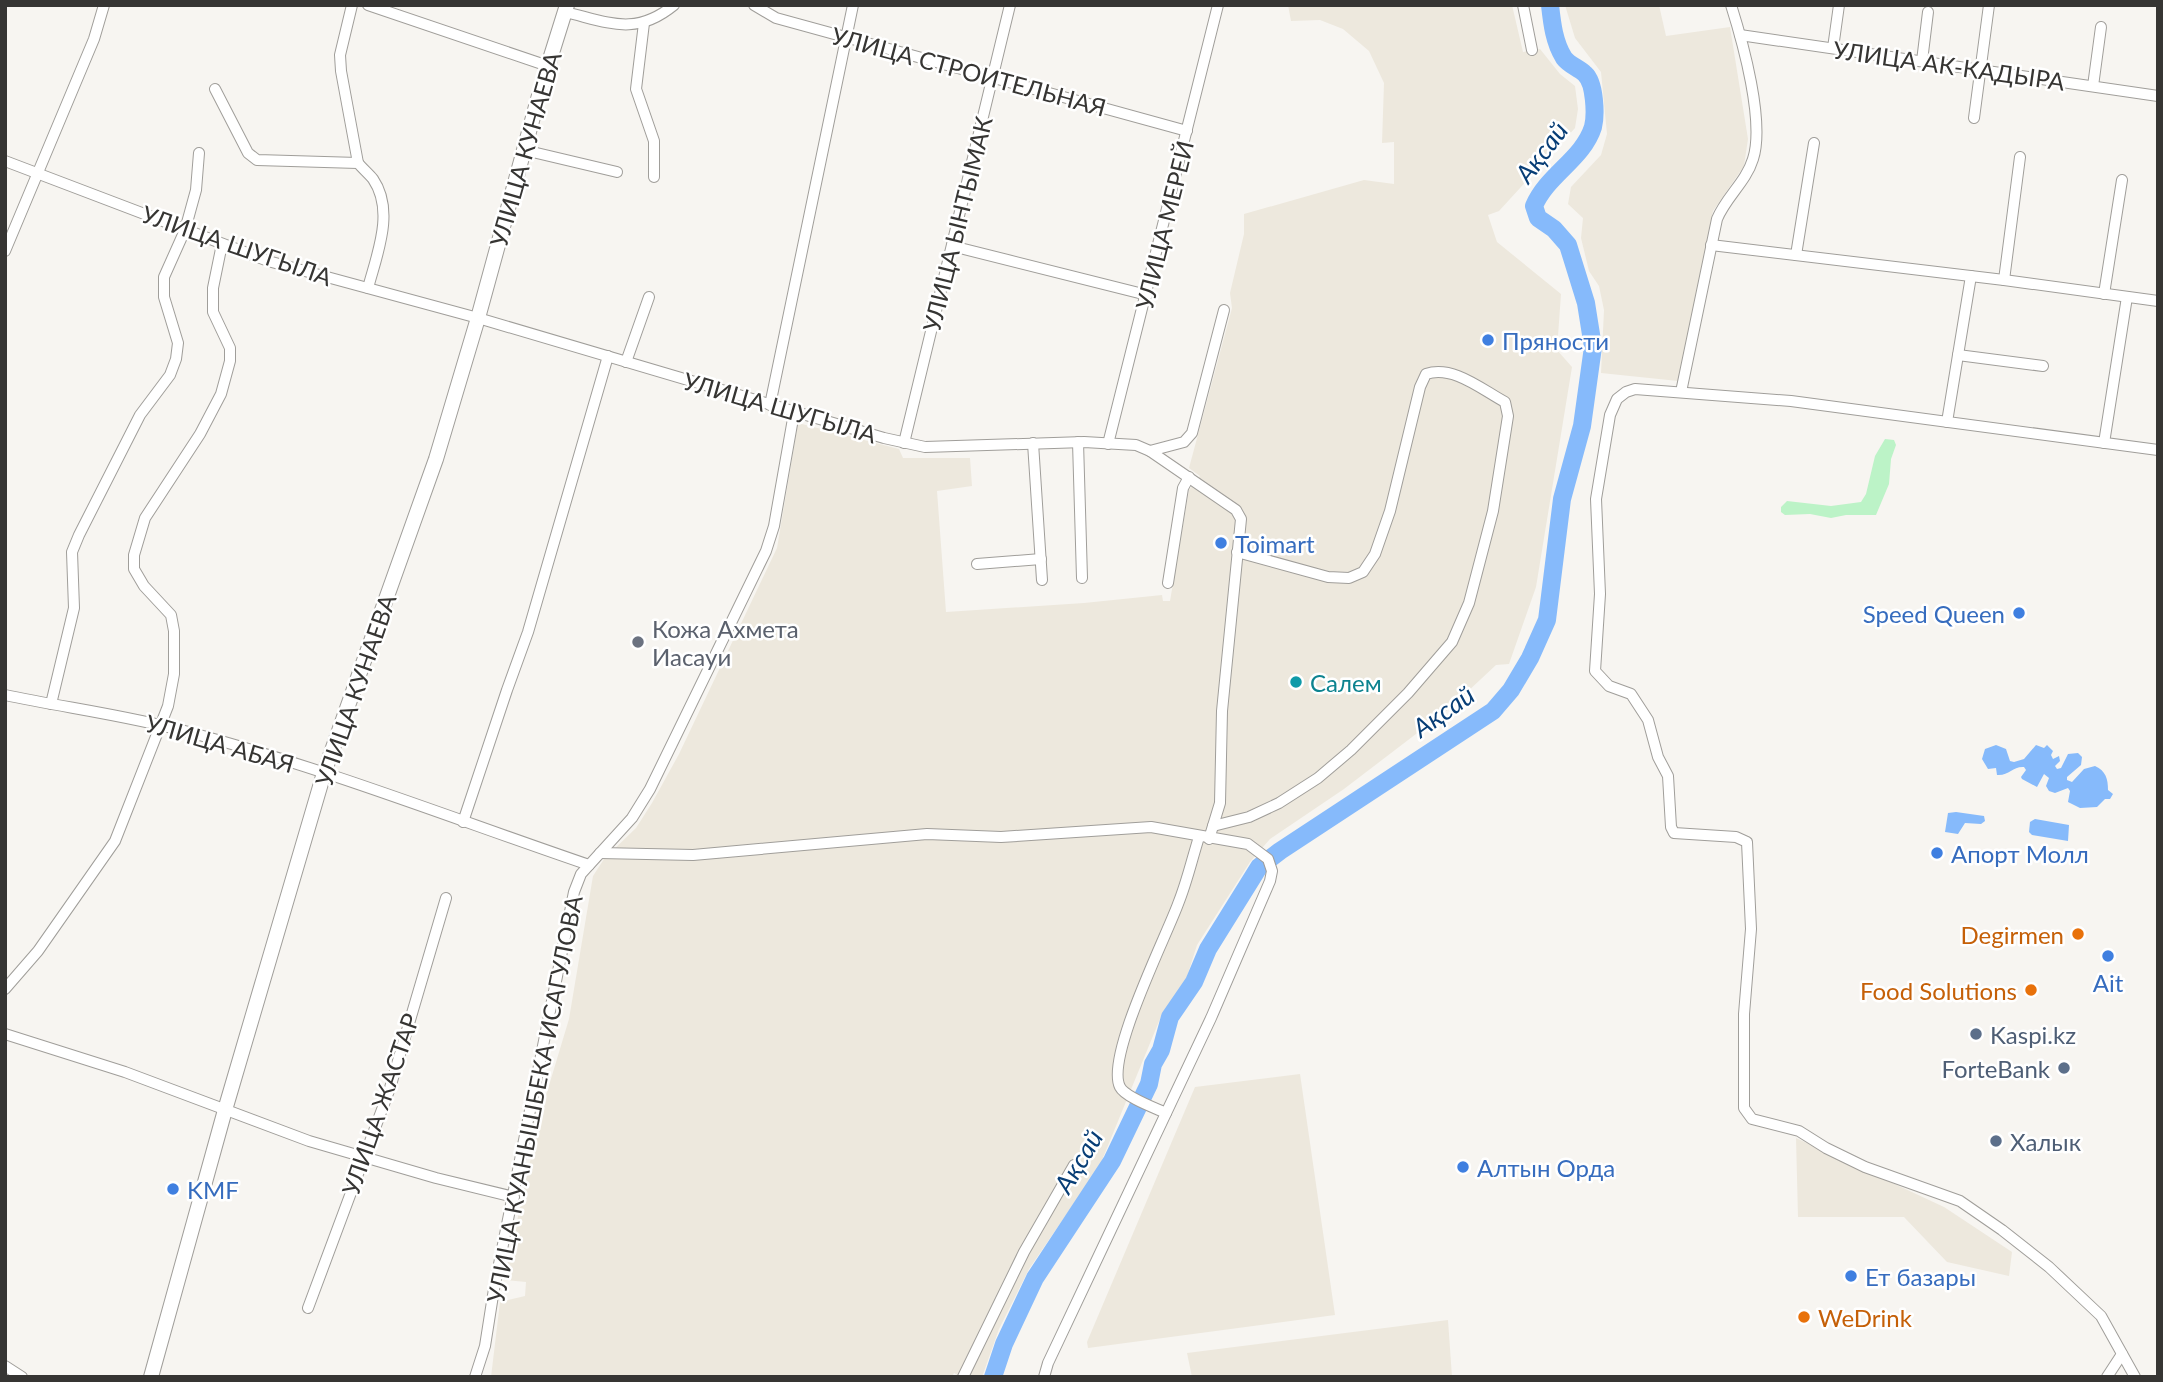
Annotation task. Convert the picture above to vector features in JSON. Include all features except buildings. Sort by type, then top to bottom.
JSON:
[{"type":"main road","name":"УЛИЦА КУНАЕВА","points":[[151,1377],[225,1110],[324,773],[436,459],[566,9]]},
{"type":"street","points":[[5,251],[94,39],[104,5]]},
{"type":"street","points":[[352,5],[340,55],[341,71],[358,163],[374,180],[384,208],[383,231],[368,288]]},
{"type":"street","points":[[369,5],[548,66]]},
{"type":"street","points":[[566,9],[627,27],[644,23],[674,5]]},
{"type":"street","name":"УЛИЦА СТРОИТЕЛЬНАЯ","points":[[754,5],[776,18],[1187,131]]},
{"type":"street","points":[[769,405],[853,5]]},
{"type":"street","name":"УЛИЦА ЫНТЫМАК","points":[[904,443],[1010,5]]},
{"type":"street","name":"УЛИЦА МЕРЕЙ","points":[[1108,444],[1218,5]]},
{"type":"street","points":[[1523,5],[1532,50]]},
{"type":"street","points":[[1681,392],[1717,219],[1722,205],[1749,170],[1754,158],[1754,107],[1740,35],[1731,5]]},
{"type":"street","points":[[1833,48],[1839,5]]},
{"type":"street","points":[[1974,118],[1989,5]]},
{"type":"street","points":[[1922,61],[1928,12]]},
{"type":"street","points":[[644,23],[636,89],[654,141],[654,177]]},
{"type":"street","points":[[2093,86],[2101,27]]},
{"type":"street","name":"УЛИЦА АК-КАДЫРА","points":[[1740,35],[2158,96]]},
{"type":"street","points":[[215,89],[248,153],[257,160],[358,163]]},
{"type":"street","points":[[1796,255],[1814,143]]},
{"type":"street","points":[[524,150],[617,172]]},
{"type":"street","points":[[51,704],[74,608],[72,552],[140,415],[170,375],[176,359],[178,343],[163,296],[164,277],[185,230],[195,190],[199,153]]},
{"type":"street","points":[[2004,280],[2020,157]]},
{"type":"street","name":"УЛИЦА ШУГЫЛА","points":[[5,161],[268,261],[478,318],[794,413],[904,443],[925,447],[1033,443],[1136,445],[1150,451],[1236,510],[1241,519],[1222,711],[1220,803],[1213,826],[1204,838],[1133,1012],[1122,1045],[1118,1075],[1119,1086],[1126,1093],[1166,1113]]},
{"type":"street","points":[[2104,294],[2122,180]]},
{"type":"street","points":[[5,989],[38,951],[115,841],[168,706],[174,674],[174,631],[171,615],[144,586],[134,569],[134,555],[145,518],[200,434],[224,383],[230,361],[230,348],[213,312],[213,288],[222,244]]},
{"type":"street","points":[[1712,245],[2158,301]]},
{"type":"street","points":[[951,246],[1147,295]]},
{"type":"street","points":[[1947,422],[1971,276]]},
{"type":"street","points":[[626,362],[649,297]]},
{"type":"street","points":[[2104,443],[2127,297]]},
{"type":"street","points":[[1150,451],[1184,442],[1192,433],[1224,310]]},
{"type":"street","points":[[1958,355],[2043,366]]},
{"type":"street","points":[[463,822],[528,632],[608,356]]},
{"type":"street","points":[[1213,826],[1249,817],[1279,803],[1318,778],[1351,750],[1452,642],[1469,603],[1493,511],[1508,416],[1504,402],[1451,372],[1435,371],[1426,374],[1420,387],[1390,511],[1375,554],[1363,572],[1349,578],[1328,578],[1237,552]]},
{"type":"street","points":[[2135,1377],[2101,1316],[2040,1260],[1960,1201],[1865,1167],[1799,1131],[1752,1119],[1744,1108],[1744,1014],[1751,929],[1747,842],[1736,837],[1674,833],[1671,827],[1668,776],[1658,757],[1648,720],[1631,694],[1609,686],[1595,671],[1600,594],[1596,499],[1610,415],[1617,399],[1626,391],[1635,389],[1791,401],[2158,450]]},
{"type":"street","name":"УЛИЦА КУАНЫШБЕКА ИСАГУЛОВА","points":[[475,1377],[485,1346],[494,1289],[574,892],[581,874],[632,818],[650,789],[766,551],[774,526],[794,413]]},
{"type":"street","points":[[1033,443],[1042,580]]},
{"type":"street","points":[[1079,443],[1082,578]]},
{"type":"street","points":[[1168,583],[1183,488],[1189,477]]},
{"type":"street","points":[[976,564],[1041,559]]},
{"type":"street","name":"УЛИЦА АБАЯ","points":[[5,695],[162,725],[324,773],[589,865]]},
{"type":"street","points":[[600,853],[693,855],[928,834],[1001,837],[1151,827],[1248,844],[1268,859],[1272,871],[1270,881],[1222,993],[1048,1363],[1044,1377]]},
{"type":"street","name":"УЛИЦА ЖАСТАР","points":[[308,1308],[390,1088],[446,898]]},
{"type":"street","points":[[5,1034],[125,1072],[309,1142],[514,1197]]},
{"type":"street","points":[[963,1377],[1024,1252],[1074,1165]]},
{"type":"street","points":[[2107,1377],[2122,1354]]},
{"type":"street","points":[[5,1366],[22,1377]]},
{"type":"shaded area","points":[[1288,5],[1512,5],[1523,52],[1540,49],[1560,74],[1575,86],[1578,109],[1575,128],[1499,211],[1488,215],[1497,242],[1561,294],[1557,350],[1572,367],[1536,587],[1509,664],[1496,665],[1450,708],[1344,789],[1270,839],[1250,862],[1197,945],[1184,986],[1162,1014],[1100,1165],[1029,1269],[999,1329],[982,1377],[961,1377],[954,1373],[952,1377],[491,1377],[500,1302],[525,1296],[526,1282],[504,1280],[541,1112],[569,1019],[593,876],[604,859],[636,828],[652,803],[679,754],[777,548],[798,423],[899,449],[903,458],[970,458],[972,486],[937,491],[946,612],[1162,595],[1163,601],[1170,601],[1189,490],[1200,476],[1189,468],[1232,308],[1230,293],[1244,234],[1244,214],[1364,180],[1394,184],[1394,142],[1382,143],[1384,83],[1369,51],[1343,29],[1320,20],[1291,21]]},
{"type":"shaded area","points":[[1565,5],[1659,5],[1666,36],[1730,27],[1748,139],[1744,166],[1713,211],[1678,381],[1601,373],[1604,310],[1599,286],[1589,271],[1581,238],[1583,218],[1568,204],[1571,187],[1601,155],[1607,134],[1601,72],[1575,38]]},
{"type":"shaded area","points":[[1300,1074],[1335,1315],[1088,1348],[1087,1342],[1195,1087]]},
{"type":"shaded area","points":[[1796,1138],[1944,1207],[2012,1252],[2009,1276],[1947,1262],[1904,1217],[1798,1217]]},
{"type":"shaded area","points":[[1448,1320],[1452,1377],[1192,1377],[1187,1353]]},
{"type":"green space","points":[[1885,439],[1894,440],[1896,445],[1891,459],[1889,484],[1876,515],[1831,518],[1810,514],[1785,515],[1781,512],[1781,507],[1787,501],[1831,506],[1861,502],[1866,494],[1875,456]]},
{"type":"water","points":[[1996,745],[2006,749],[2010,761],[2014,762],[2024,759],[2036,745],[2044,748],[2047,745],[2053,751],[2053,759],[2059,756],[2060,761],[2055,766],[2057,769],[2061,768],[2068,754],[2078,753],[2082,757],[2081,765],[2067,780],[2072,782],[2084,769],[2095,766],[2104,773],[2108,790],[2113,794],[2097,807],[2080,808],[2068,802],[2068,788],[2055,793],[2049,791],[2046,786],[2049,778],[2044,774],[2037,787],[2022,779],[2026,770],[2024,767],[1997,775],[1996,768],[1988,769],[1982,759],[1985,749]]},
{"type":"water","points":[[1948,813],[1984,816],[1985,821],[1981,824],[1965,823],[1958,834],[1945,832]]},
{"type":"water","points":[[2035,819],[2069,825],[2068,841],[2032,835],[2029,832],[2030,822]]},
{"type":"waterway","name":"Ақсай","points":[[993,1377],[1004,1344],[1035,1278],[1112,1161],[1149,1084],[1153,1064],[1161,1050],[1170,1017],[1194,982],[1208,949],[1259,867],[1493,711],[1511,690],[1530,658],[1547,620],[1562,499],[1582,426],[1593,347],[1586,303],[1568,245],[1554,229],[1538,218],[1534,206],[1547,185],[1588,138],[1594,115],[1591,84],[1585,74],[1566,60],[1561,52],[1554,32],[1550,5]]},
{"type":"place","name":"Пряности","points":[[1488,340]]},
{"type":"place","name":"Toimart","points":[[1221,543]]},
{"type":"place","name":"Speed Queen","points":[[2019,613]]},
{"type":"place","name":"Кожа Ахмета Иасауи","points":[[638,642]]},
{"type":"place","name":"Салем","points":[[1296,682]]},
{"type":"place","name":"Апорт Молл","points":[[1937,853]]},
{"type":"place","name":"Degirmen","points":[[2078,934]]},
{"type":"place","name":"Ait","points":[[2108,956]]},
{"type":"place","name":"Food Solutions","points":[[2031,990]]},
{"type":"place","name":"Kaspi.kz","points":[[1976,1034]]},
{"type":"place","name":"ForteBank","points":[[2064,1068]]},
{"type":"place","name":"Халык","points":[[1996,1141]]},
{"type":"place","name":"Алтын Орда","points":[[1463,1167]]},
{"type":"place","name":"KMF","points":[[173,1189]]},
{"type":"place","name":"Ет базары","points":[[1851,1276]]},
{"type":"place","name":"WeDrink","points":[[1804,1317]]}]
